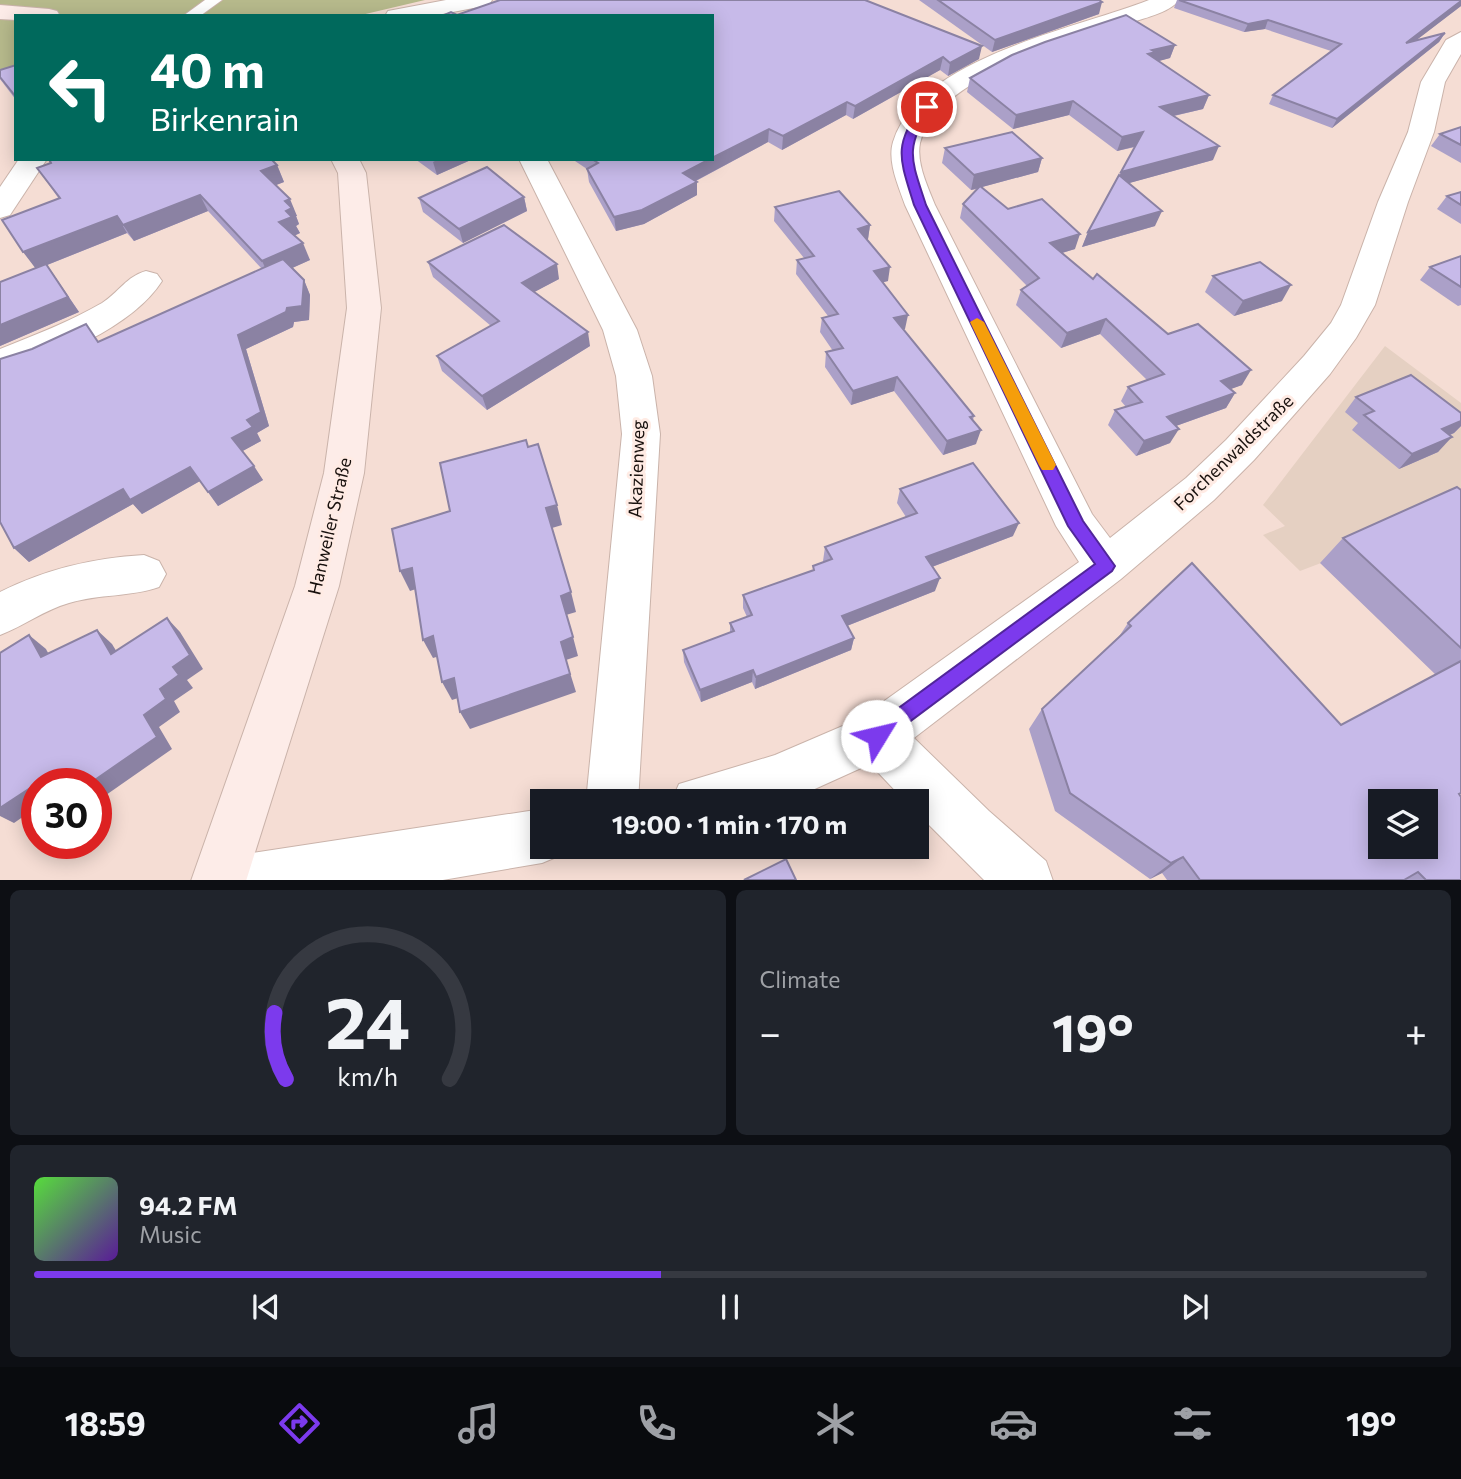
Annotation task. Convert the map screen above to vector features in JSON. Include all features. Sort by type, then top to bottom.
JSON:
[{"type":"street","points":[[406,14],[474,0]]},
{"type":"street","points":[[1106,566],[1077,526],[920,205],[907,161],[907,144],[913,126],[927,107],[941,93],[979,71],[1008,57],[1168,0]]},
{"type":"street","name":"Forchenwaldstraße","points":[[744,789],[776,780],[877,736],[1106,566],[1200,489],[1240,450],[1288,399],[1344,330],[1358,305],[1393,202],[1421,132],[1433,82],[1454,45],[1461,40]]},
{"type":"street","points":[[0,209],[32,161]]},
{"type":"street","name":"Hanweiler Straße","points":[[218,880],[317,586],[344,473],[365,308],[352,173],[346,161]]},
{"type":"street","name":"Akazienweg","points":[[534,161],[620,330],[634,376],[641,434],[613,789]]},
{"type":"street","points":[[0,363],[66,336],[117,309],[146,281]]},
{"type":"street","points":[[0,615],[36,594],[99,576],[144,574]]},
{"type":"street","points":[[877,736],[970,830],[1026,880]]},
{"type":"street","points":[[253,880],[354,867],[530,838]]},
{"type":"lane","points":[[193,14],[215,0]]},
{"type":"shaded area","points":[[1385,346],[1461,403],[1461,607],[1399,639],[1321,563],[1300,571],[1263,535],[1285,526],[1263,505]]},
{"type":"green space","points":[[0,0],[425,0],[366,14],[14,14],[14,74],[0,78]]},
{"type":"building","points":[[500,0],[865,0],[982,46],[950,63],[943,57],[855,106],[847,102],[783,136],[769,129],[714,157],[714,14],[460,14]]},
{"type":"building","points":[[938,0],[1099,0],[1102,2],[995,40]]},
{"type":"building","points":[[1179,0],[1461,1],[1406,43],[1445,33],[1337,119],[1273,95],[1341,44],[1268,20],[1248,24]]},
{"type":"building","points":[[1126,15],[1175,45],[1152,50],[1156,52],[1148,54],[1209,95],[1160,107],[1219,146],[1121,172],[1143,132],[1122,137],[1073,101],[1016,115],[970,78],[1012,55]]},
{"type":"building","points":[[14,66],[14,94],[0,77],[0,70]]},
{"type":"building","points":[[1461,127],[1461,145],[1440,134]]},
{"type":"building","points":[[1012,132],[1042,158],[974,175],[945,148]]},
{"type":"building","points":[[50,161],[273,161],[277,165],[261,171],[290,199],[285,201],[292,208],[286,211],[292,217],[279,222],[303,243],[262,261],[200,195],[123,225],[117,216],[23,252],[2,220],[60,198],[37,168],[51,163]]},
{"type":"building","points":[[595,161],[706,161],[683,173],[697,182],[642,210],[614,217],[587,169],[598,163]]},
{"type":"building","points":[[487,167],[524,197],[459,229],[419,198]]},
{"type":"building","points":[[1119,175],[1162,211],[1088,232]]},
{"type":"building","points":[[980,186],[1008,209],[1042,199],[1080,234],[1050,243],[1093,279],[1097,274],[1168,334],[1198,324],[1251,370],[1221,381],[1235,393],[1167,417],[1179,429],[1144,441],[1115,410],[1142,402],[1128,387],[1164,374],[1106,319],[1067,333],[1021,290],[1039,278],[963,204]]},
{"type":"building","points":[[839,191],[870,225],[858,229],[890,267],[874,271],[908,315],[894,318],[974,416],[970,417],[981,430],[947,441],[897,377],[853,391],[826,352],[843,348],[822,318],[838,314],[797,260],[814,256],[775,207]]},
{"type":"building","points":[[1461,192],[1461,205],[1447,196]]},
{"type":"building","points":[[504,225],[557,264],[522,283],[588,332],[482,396],[437,356],[499,321],[428,262]]},
{"type":"building","points":[[1461,256],[1461,287],[1430,267]]},
{"type":"building","points":[[283,259],[304,280],[302,306],[287,308],[286,312],[238,335],[261,412],[247,420],[253,427],[232,438],[254,466],[208,492],[190,467],[130,500],[123,489],[14,548],[0,522],[0,359],[32,349],[86,324],[98,342]]},
{"type":"building","points":[[1260,262],[1291,285],[1243,301],[1213,276]]},
{"type":"building","points":[[46,264],[68,297],[0,325],[0,282]]},
{"type":"building","points":[[1411,375],[1461,413],[1461,421],[1442,429],[1452,437],[1412,454],[1364,415],[1374,411],[1356,397]]},
{"type":"building","points":[[526,440],[528,447],[538,444],[557,505],[546,508],[571,592],[561,596],[573,637],[561,642],[570,674],[460,712],[454,678],[442,682],[433,636],[423,640],[412,568],[400,571],[392,529],[450,511],[440,463]]},
{"type":"building","points":[[973,463],[1019,523],[926,557],[940,578],[842,616],[854,638],[756,677],[753,670],[700,690],[683,650],[734,631],[730,623],[752,615],[743,595],[814,570],[813,566],[832,559],[825,547],[917,513],[900,489]]},
{"type":"building","points":[[1457,487],[1461,490],[1461,648],[1343,538]]},
{"type":"building","points":[[1192,563],[1341,725],[1461,661],[1461,880],[1426,880],[1418,872],[1404,880],[1200,880],[1183,857],[1171,863],[1070,793],[1042,709],[1131,626],[1128,623]]},
{"type":"building","points":[[167,618],[190,655],[173,667],[179,675],[160,689],[166,699],[144,715],[157,737],[112,768],[21,768],[21,794],[0,808],[0,653],[29,635],[41,657],[97,630],[111,654]]},
{"type":"building","points":[[786,859],[796,880],[744,880]]},
{"type":"slow traffic","points":[[977,322],[1048,465]]},
{"type":"route","points":[[877,736],[1106,566],[1077,526],[920,205],[907,161],[907,144],[913,126],[927,107]]}]
